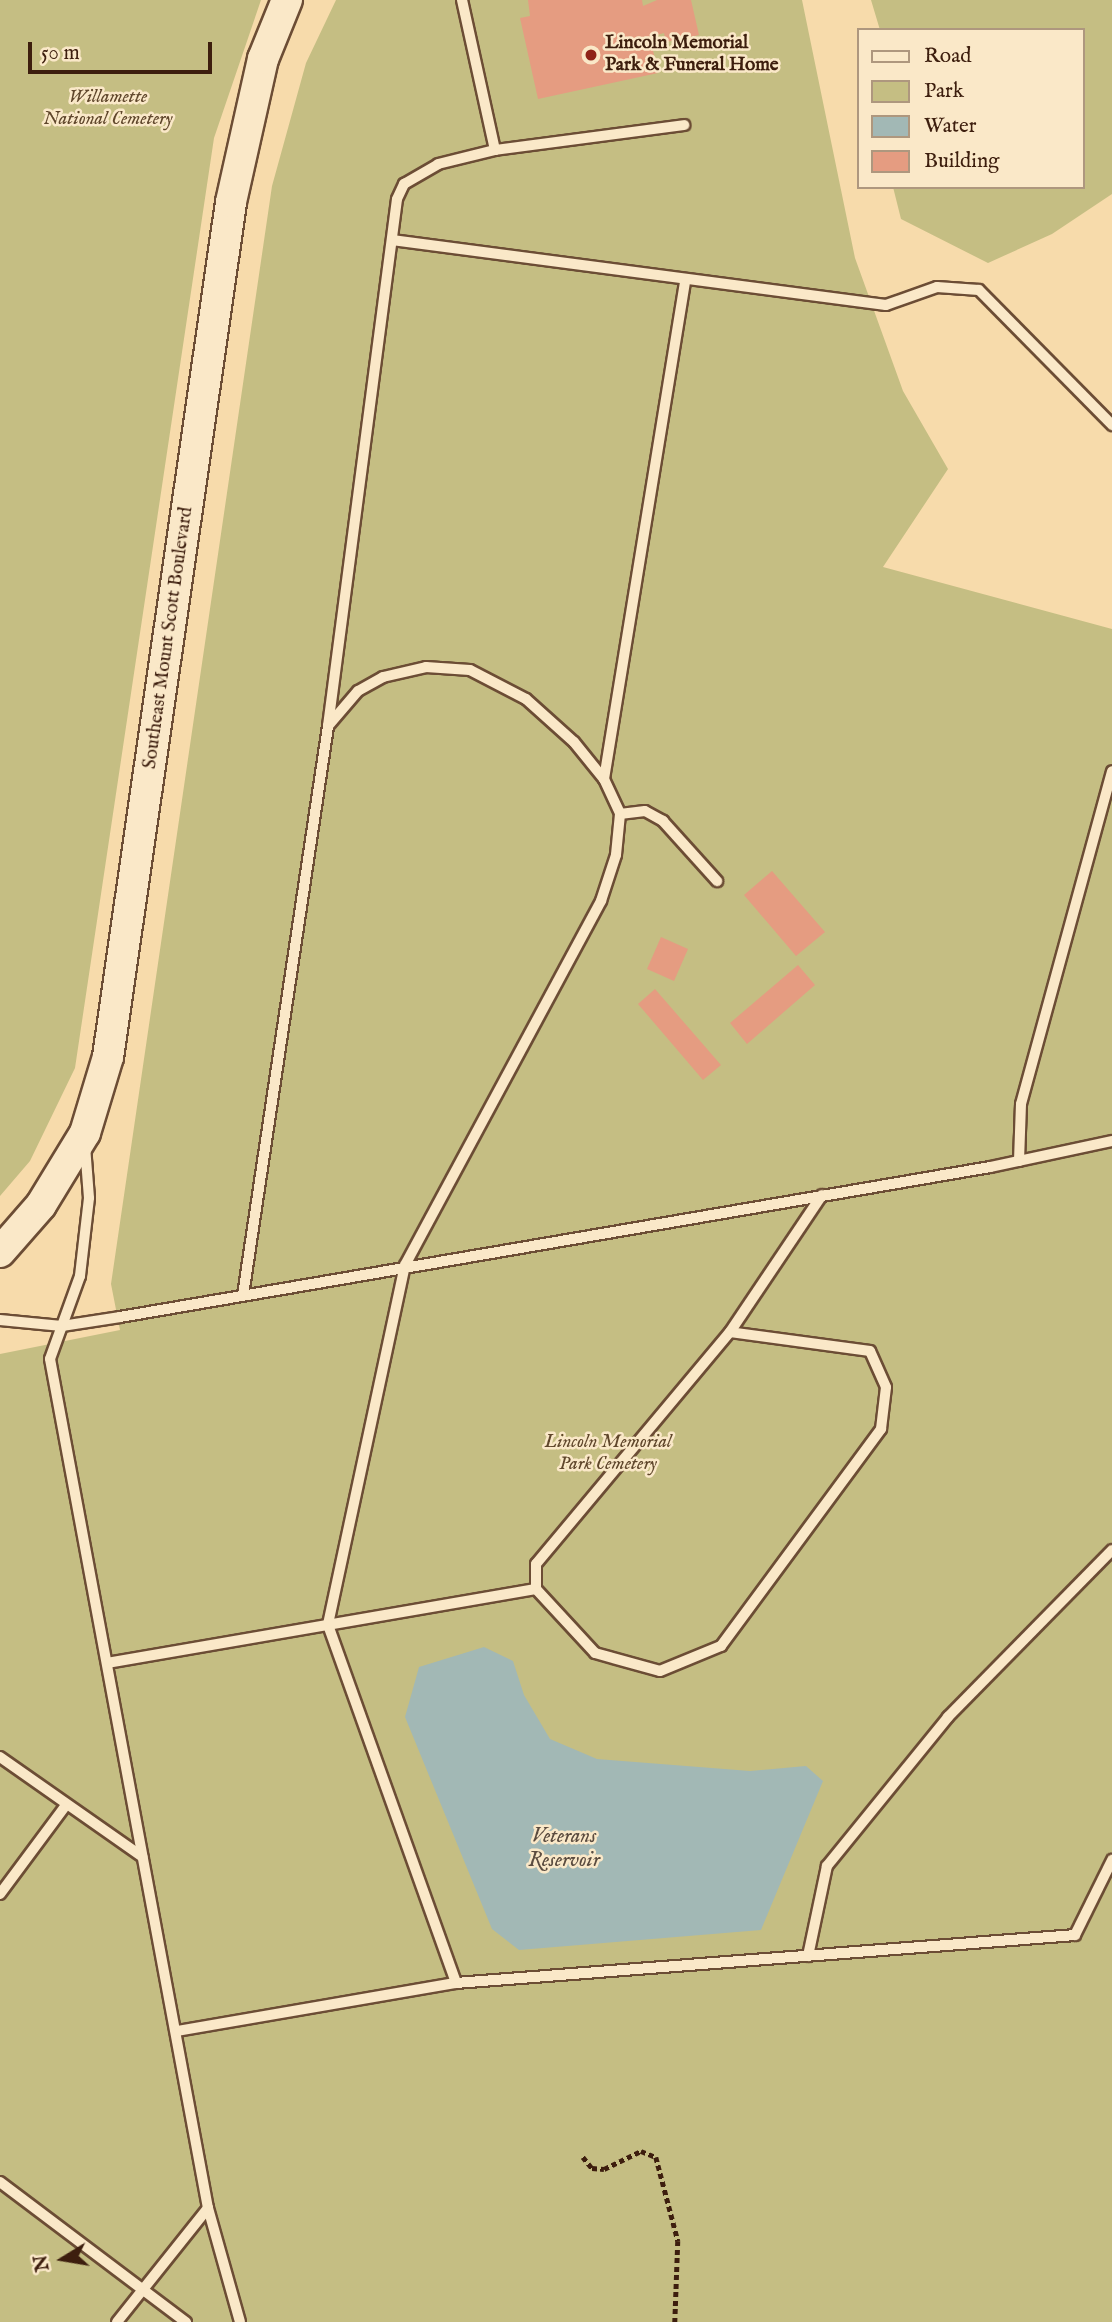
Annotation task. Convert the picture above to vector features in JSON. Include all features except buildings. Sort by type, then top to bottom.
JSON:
[{"type":"main road","name":"Southeast Mount Scott Boulevard","points":[[0,1252],[41,1205],[85,1133],[108,1057],[231,202],[263,59],[287,0]]},
{"type":"lane","points":[[462,0],[495,150]]},
{"type":"lane","points":[[243,1295],[328,726],[397,199],[404,184],[438,164],[495,150],[684,125]]},
{"type":"lane","points":[[392,240],[685,282],[886,305],[937,287],[978,290],[1112,425]]},
{"type":"lane","points":[[604,779],[685,282]]},
{"type":"lane","points":[[328,726],[358,691],[383,677],[426,667],[470,670],[526,699],[574,742],[604,779],[620,814],[616,855],[601,901],[405,1265],[328,1625],[456,1983]]},
{"type":"lane","points":[[1019,1161],[1021,1104],[1112,771]]},
{"type":"lane","points":[[620,814],[645,811],[663,821],[717,881]]},
{"type":"lane","points":[[85,1133],[89,1198],[82,1263],[50,1359],[208,2208],[240,2322]]},
{"type":"lane","points":[[0,1320],[62,1326],[1019,1161],[1112,1141]]},
{"type":"lane","points":[[730,1332],[870,1351],[886,1387],[881,1429],[721,1646],[660,1671],[595,1653],[536,1589],[536,1564],[730,1332],[822,1195]]},
{"type":"lane","points":[[808,1956],[827,1866],[948,1717],[1112,1550]]},
{"type":"lane","points":[[107,1663],[536,1589]]},
{"type":"lane","points":[[0,1757],[143,1857]]},
{"type":"lane","points":[[0,1894],[66,1805]]},
{"type":"lane","points":[[177,2031],[456,1983],[1075,1935],[1112,1860]]},
{"type":"lane","points":[[0,2182],[186,2322]]},
{"type":"lane","points":[[117,2322],[208,2208]]},
{"type":"path","points":[[583,2157],[592,2168],[604,2169],[641,2151],[656,2157],[678,2241],[676,2322]]},
{"type":"green space","name":"Willamette National Cemetery","points":[[0,0],[261,0],[214,138],[75,1068],[30,1161],[0,1196]]},
{"type":"green space","name":"Lincoln Memorial Park Cemetery","points":[[336,0],[802,0],[855,258],[903,391],[948,469],[883,567],[1112,629],[1112,2322],[0,2322],[0,1354],[120,1330],[111,1284],[272,186],[306,63]]},
{"type":"green space","points":[[871,0],[1112,0],[1112,194],[1052,234],[988,263],[901,219],[894,189],[1084,189],[1084,28],[879,28]]},
{"type":"water","name":"Veterans Reservoir","points":[[484,1647],[513,1661],[524,1695],[550,1739],[597,1759],[750,1771],[806,1766],[823,1781],[761,1930],[519,1950],[492,1929],[405,1717],[419,1667]]},
{"type":"place","name":"Lincoln Memorial Park & Funeral Home","points":[[591,55]]}]
